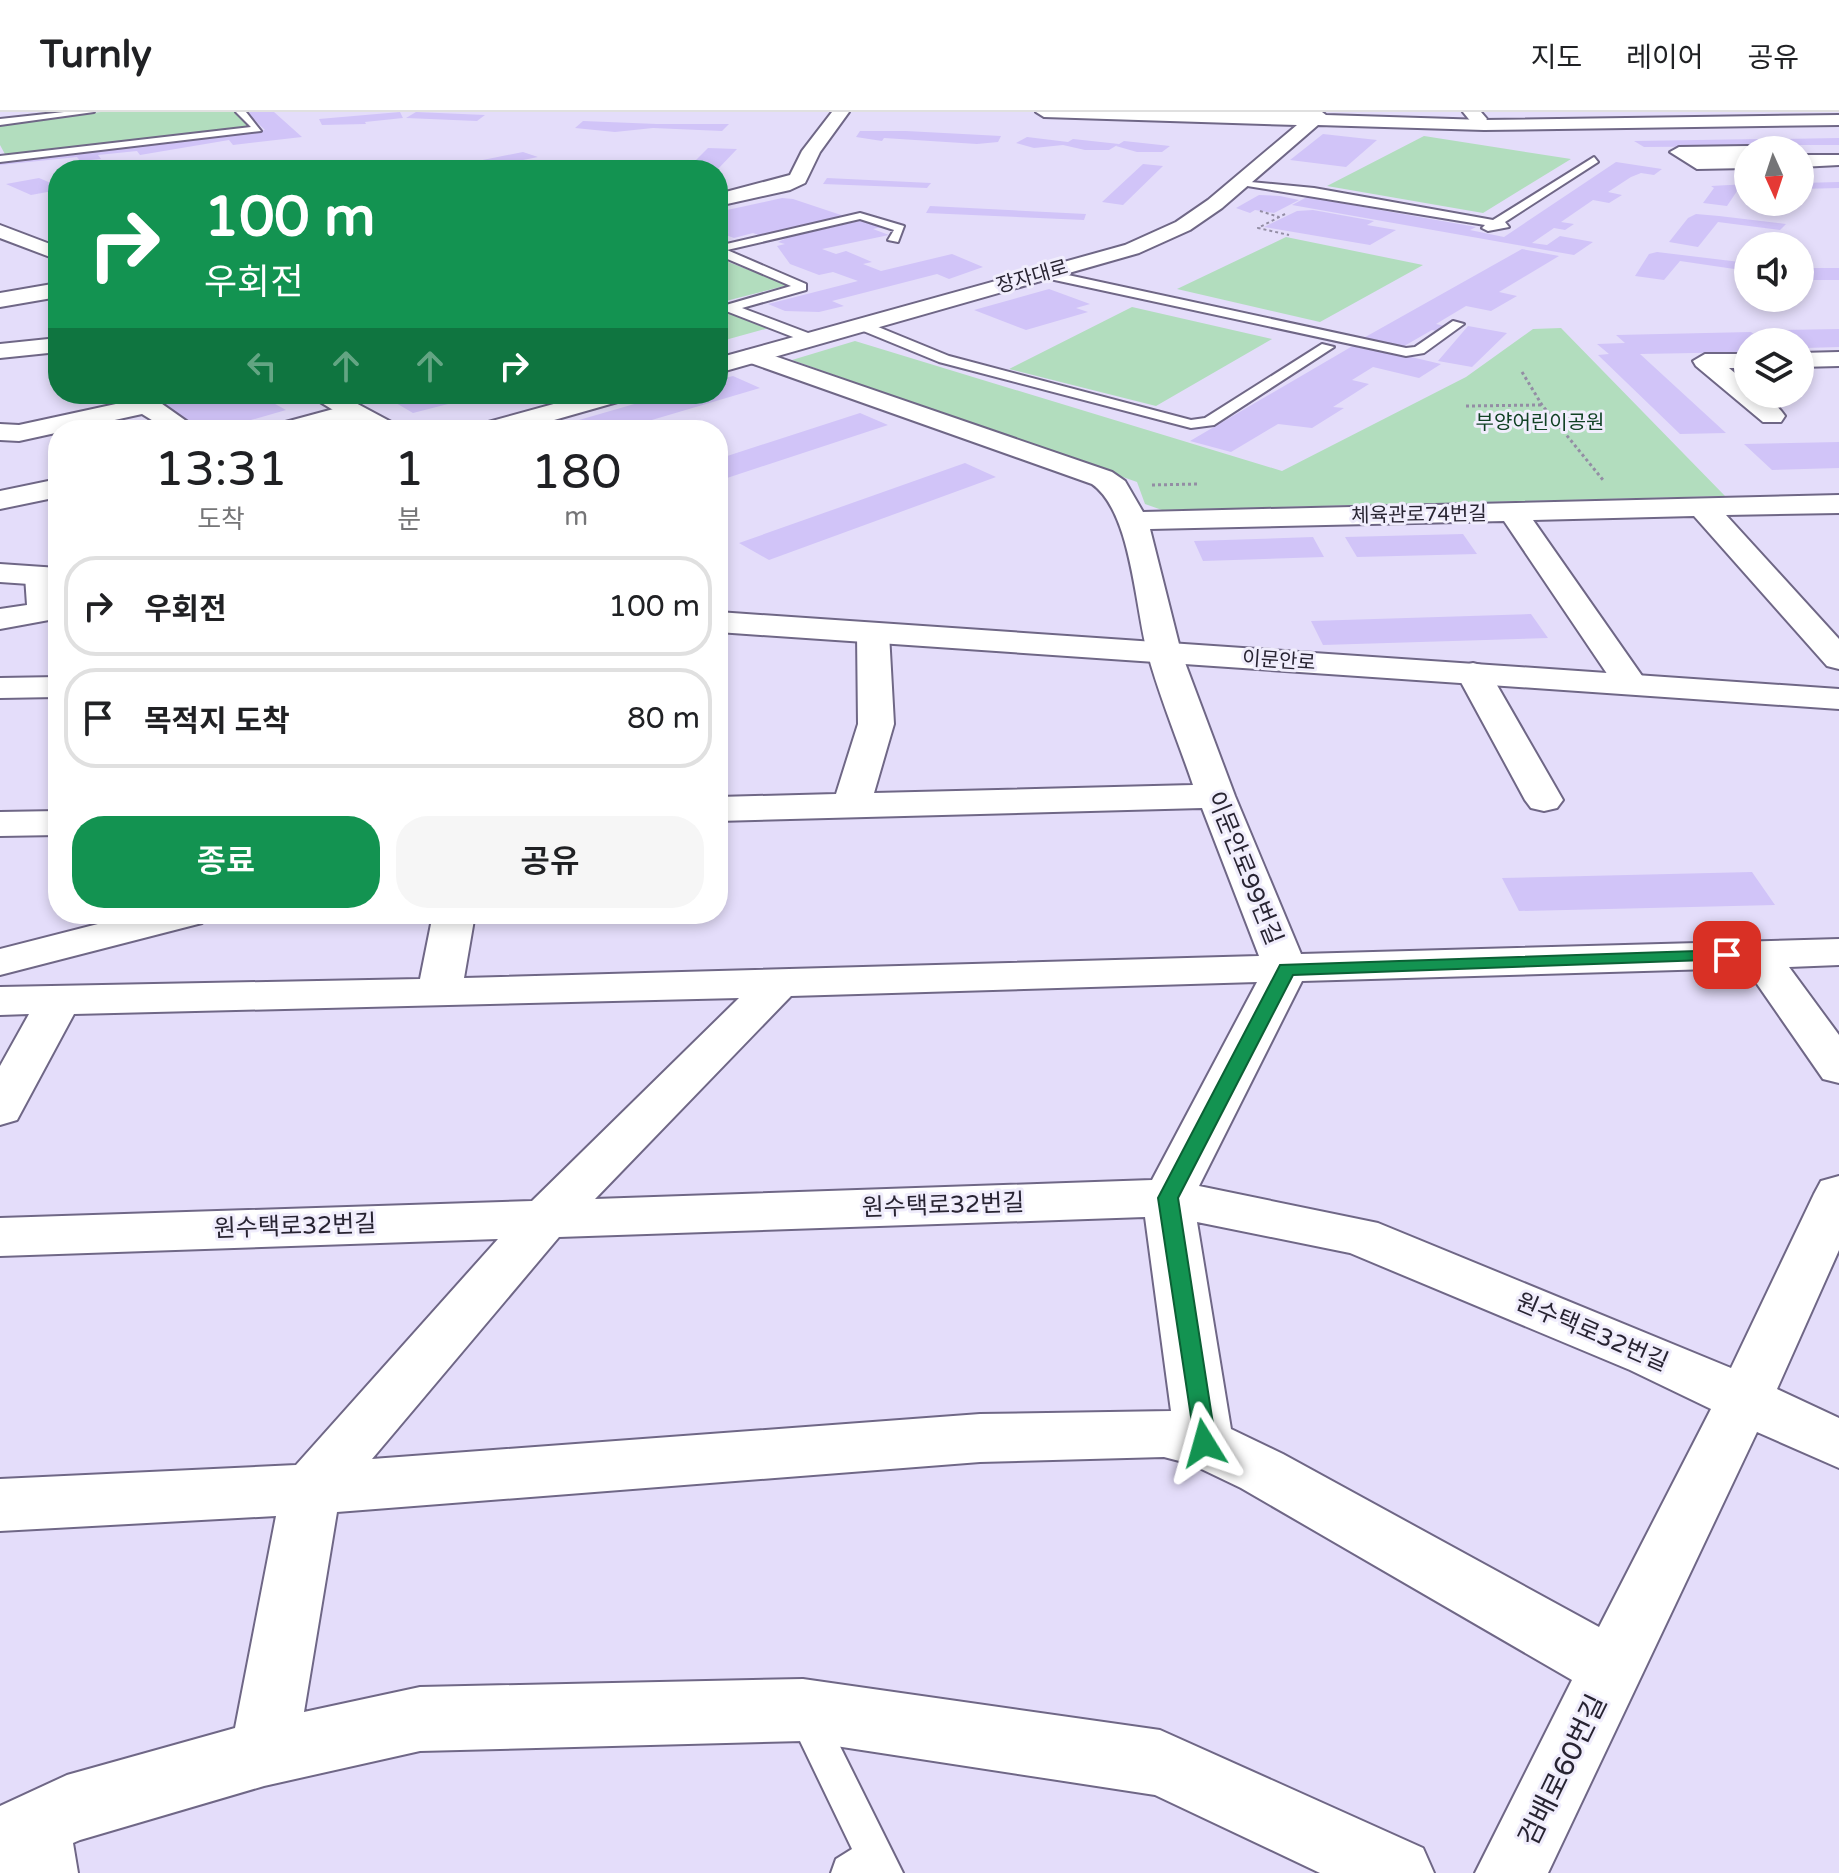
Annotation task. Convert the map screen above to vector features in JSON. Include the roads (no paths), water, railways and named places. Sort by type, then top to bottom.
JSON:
[{"type":"street","points":[[728,198],[770,190],[798,179],[811,151],[841,112]]},
{"type":"street","points":[[1044,112],[1316,118],[1839,113]]},
{"type":"street","points":[[1196,112],[1499,125],[1839,120]]},
{"type":"street","name":"장자대로","points":[[728,362],[1132,249],[1183,226],[1240,184],[1316,118]]},
{"type":"street","points":[[1814,150],[1839,150]]},
{"type":"street","points":[[1734,151],[1679,152],[1697,163],[1734,162]]},
{"type":"street","points":[[1814,161],[1839,160]]},
{"type":"street","points":[[0,231],[48,250]]},
{"type":"street","points":[[0,300],[48,292]]},
{"type":"street","points":[[0,351],[48,346]]},
{"type":"street","points":[[754,356],[1102,478],[1115,487],[1133,521],[1164,652]]},
{"type":"street","points":[[1814,360],[1839,359]]},
{"type":"street","points":[[1734,361],[1705,361],[1734,385]]},
{"type":"street","points":[[64,420],[120,404]]},
{"type":"street","points":[[146,404],[171,420]]},
{"type":"street","points":[[338,404],[367,420]]},
{"type":"street","points":[[526,420],[583,404]]},
{"type":"street","points":[[1762,408],[1772,416]]},
{"type":"street","points":[[323,420],[352,412]]},
{"type":"street","points":[[0,432],[19,433],[48,425]]},
{"type":"street","points":[[0,500],[48,490]]},
{"type":"street","name":"체육관로74번길","points":[[1133,521],[1839,504]]},
{"type":"street","points":[[1702,507],[1839,659]]},
{"type":"street","points":[[1513,512],[1630,683]]},
{"type":"street","points":[[0,573],[48,572]]},
{"type":"street","points":[[0,619],[38,613],[45,603],[48,590]]},
{"type":"street","points":[[1797,613],[1839,612]]},
{"type":"street","name":"이문안로","points":[[728,623],[1839,699]]},
{"type":"street","points":[[852,805],[876,724],[873,633]]},
{"type":"street","name":"이문안로99번길","points":[[1164,652],[1216,796],[1286,969],[1168,1198]]},
{"type":"street","points":[[1473,673],[1544,800]]},
{"type":"street","points":[[0,688],[48,687]]},
{"type":"street","points":[[728,809],[1216,796]]},
{"type":"street","points":[[0,824],[48,823]]},
{"type":"street","points":[[0,962],[148,924]]},
{"type":"street","points":[[439,993],[452,924]]},
{"type":"street","points":[[0,1001],[439,993],[1839,952]]},
{"type":"street","points":[[1758,954],[1839,1068]]},
{"type":"street","points":[[264,1753],[311,1489],[547,1217],[779,983]]},
{"type":"street","points":[[0,1109],[59,1000]]},
{"type":"street","name":"검배로60번길","points":[[1511,1873],[1745,1398],[1839,1194]]},
{"type":"street","points":[[1168,1198],[1204,1443]]},
{"type":"street","name":"원수택로32번길","points":[[0,1237],[1168,1198],[1360,1236],[1650,1355],[1839,1444]]},
{"type":"street","points":[[0,1505],[311,1489],[980,1438],[1164,1433],[1204,1443],[1262,1471],[1612,1668]]},
{"type":"street","points":[[26,1847],[67,1809],[264,1753],[420,1719],[803,1710],[1160,1763],[1398,1873]]},
{"type":"lane","points":[[0,122],[89,112]]},
{"type":"lane","points":[[0,159],[259,130],[241,112]]},
{"type":"lane","points":[[99,160],[138,156]]},
{"type":"lane","points":[[1240,184],[1308,190],[1496,225],[1594,160]]},
{"type":"lane","points":[[0,170],[48,165]]},
{"type":"lane","points":[[728,248],[860,216],[900,228],[894,240]]},
{"type":"lane","points":[[728,254],[802,287],[730,308],[811,339]]},
{"type":"lane","points":[[1040,273],[1406,352],[1419,350],[1458,324]]},
{"type":"lane","points":[[861,325],[944,359],[1191,424],[1209,422],[1327,347]]},
{"type":"lane","points":[[803,1710],[869,1867]]},
{"type":"park label","name":"부양어린이공원","points":[[1540,422]]}]
